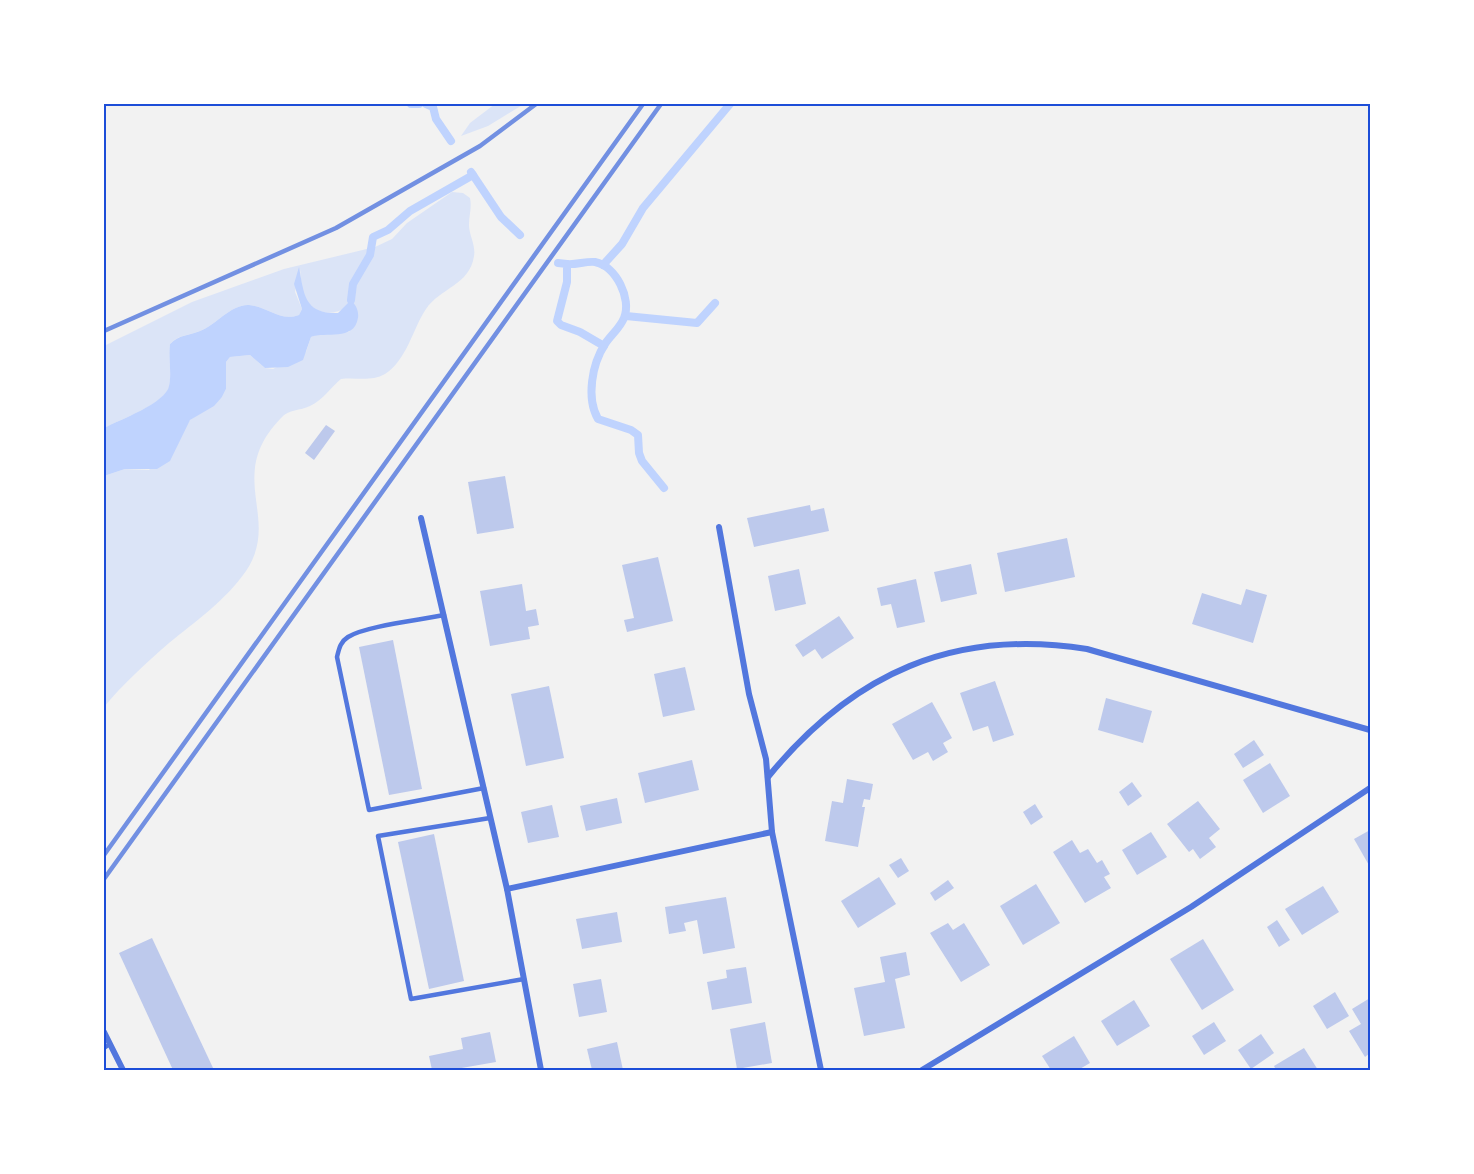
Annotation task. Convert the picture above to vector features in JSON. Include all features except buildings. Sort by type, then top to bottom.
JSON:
[{"type":"street","points":[[421,518],[507,889],[542,1071]]},
{"type":"street","points":[[719,527],[749,694],[768,777],[772,832],[821,1071]]},
{"type":"street","points":[[768,777],[812,731],[870,687],[930,657],[962,648],[995,644],[1047,643],[1087,649],[1371,730]]},
{"type":"street","points":[[922,1071],[1191,907],[1371,788]]},
{"type":"street","points":[[507,889],[772,832]]},
{"type":"street","points":[[104,1032],[107,1046],[123,1071]]},
{"type":"lane","points":[[444,615],[366,631],[349,637],[339,645],[337,657],[369,810],[484,788]]},
{"type":"lane","points":[[490,818],[378,836],[411,999],[524,979]]},
{"type":"shaded area","points":[[495,104],[524,104],[488,126],[461,136],[470,123]]},
{"type":"shaded area","points":[[452,192],[463,193],[470,198],[469,229],[474,256],[467,274],[426,309],[399,361],[393,368],[385,374],[369,379],[341,379],[315,403],[281,418],[265,439],[257,459],[254,478],[259,533],[256,551],[246,571],[220,601],[152,658],[104,707],[104,476],[125,469],[149,470],[190,420],[222,397],[226,389],[226,362],[230,357],[250,355],[265,368],[273,369],[306,352],[311,337],[318,334],[349,332],[358,318],[345,308],[326,312],[310,304],[303,293],[300,269],[295,292],[302,309],[299,315],[286,317],[256,306],[242,306],[230,311],[200,331],[177,338],[170,344],[170,382],[166,393],[151,405],[104,428],[104,346],[192,302],[284,269],[375,247],[392,239],[407,223]]},
{"type":"water","points":[[299,267],[302,286],[312,306],[318,310],[338,313],[351,300],[356,306],[358,318],[351,330],[345,333],[311,337],[303,360],[288,367],[265,368],[250,355],[230,357],[226,362],[226,389],[222,397],[214,406],[190,420],[170,461],[157,469],[125,469],[104,476],[104,428],[151,405],[166,392],[170,381],[170,344],[181,337],[206,328],[230,311],[242,306],[256,306],[286,317],[299,315],[302,309],[294,284]]},
{"type":"waterway","points":[[411,104],[419,104]]},
{"type":"waterway","points":[[426,104],[433,107],[436,119],[451,141]]},
{"type":"waterway","points":[[603,265],[622,244],[643,208],[730,104]]},
{"type":"waterway","points":[[471,172],[501,217],[520,235]]},
{"type":"waterway","points":[[351,300],[353,284],[370,255],[373,237],[388,230],[410,211],[473,175]]},
{"type":"waterway","points":[[567,264],[595,262],[603,265],[616,276],[624,293],[626,302],[624,318],[600,352],[594,371],[592,381],[594,411],[598,419],[631,430],[638,435],[642,461],[664,488]]},
{"type":"waterway","points":[[558,263],[567,264],[567,282],[557,321],[604,346]]},
{"type":"waterway","points":[[626,316],[697,323],[715,303]]},
{"type":"railway","points":[[104,331],[336,228],[480,146],[536,104]]},
{"type":"railway","points":[[104,855],[643,104]]},
{"type":"railway","points":[[104,879],[661,104]]}]
